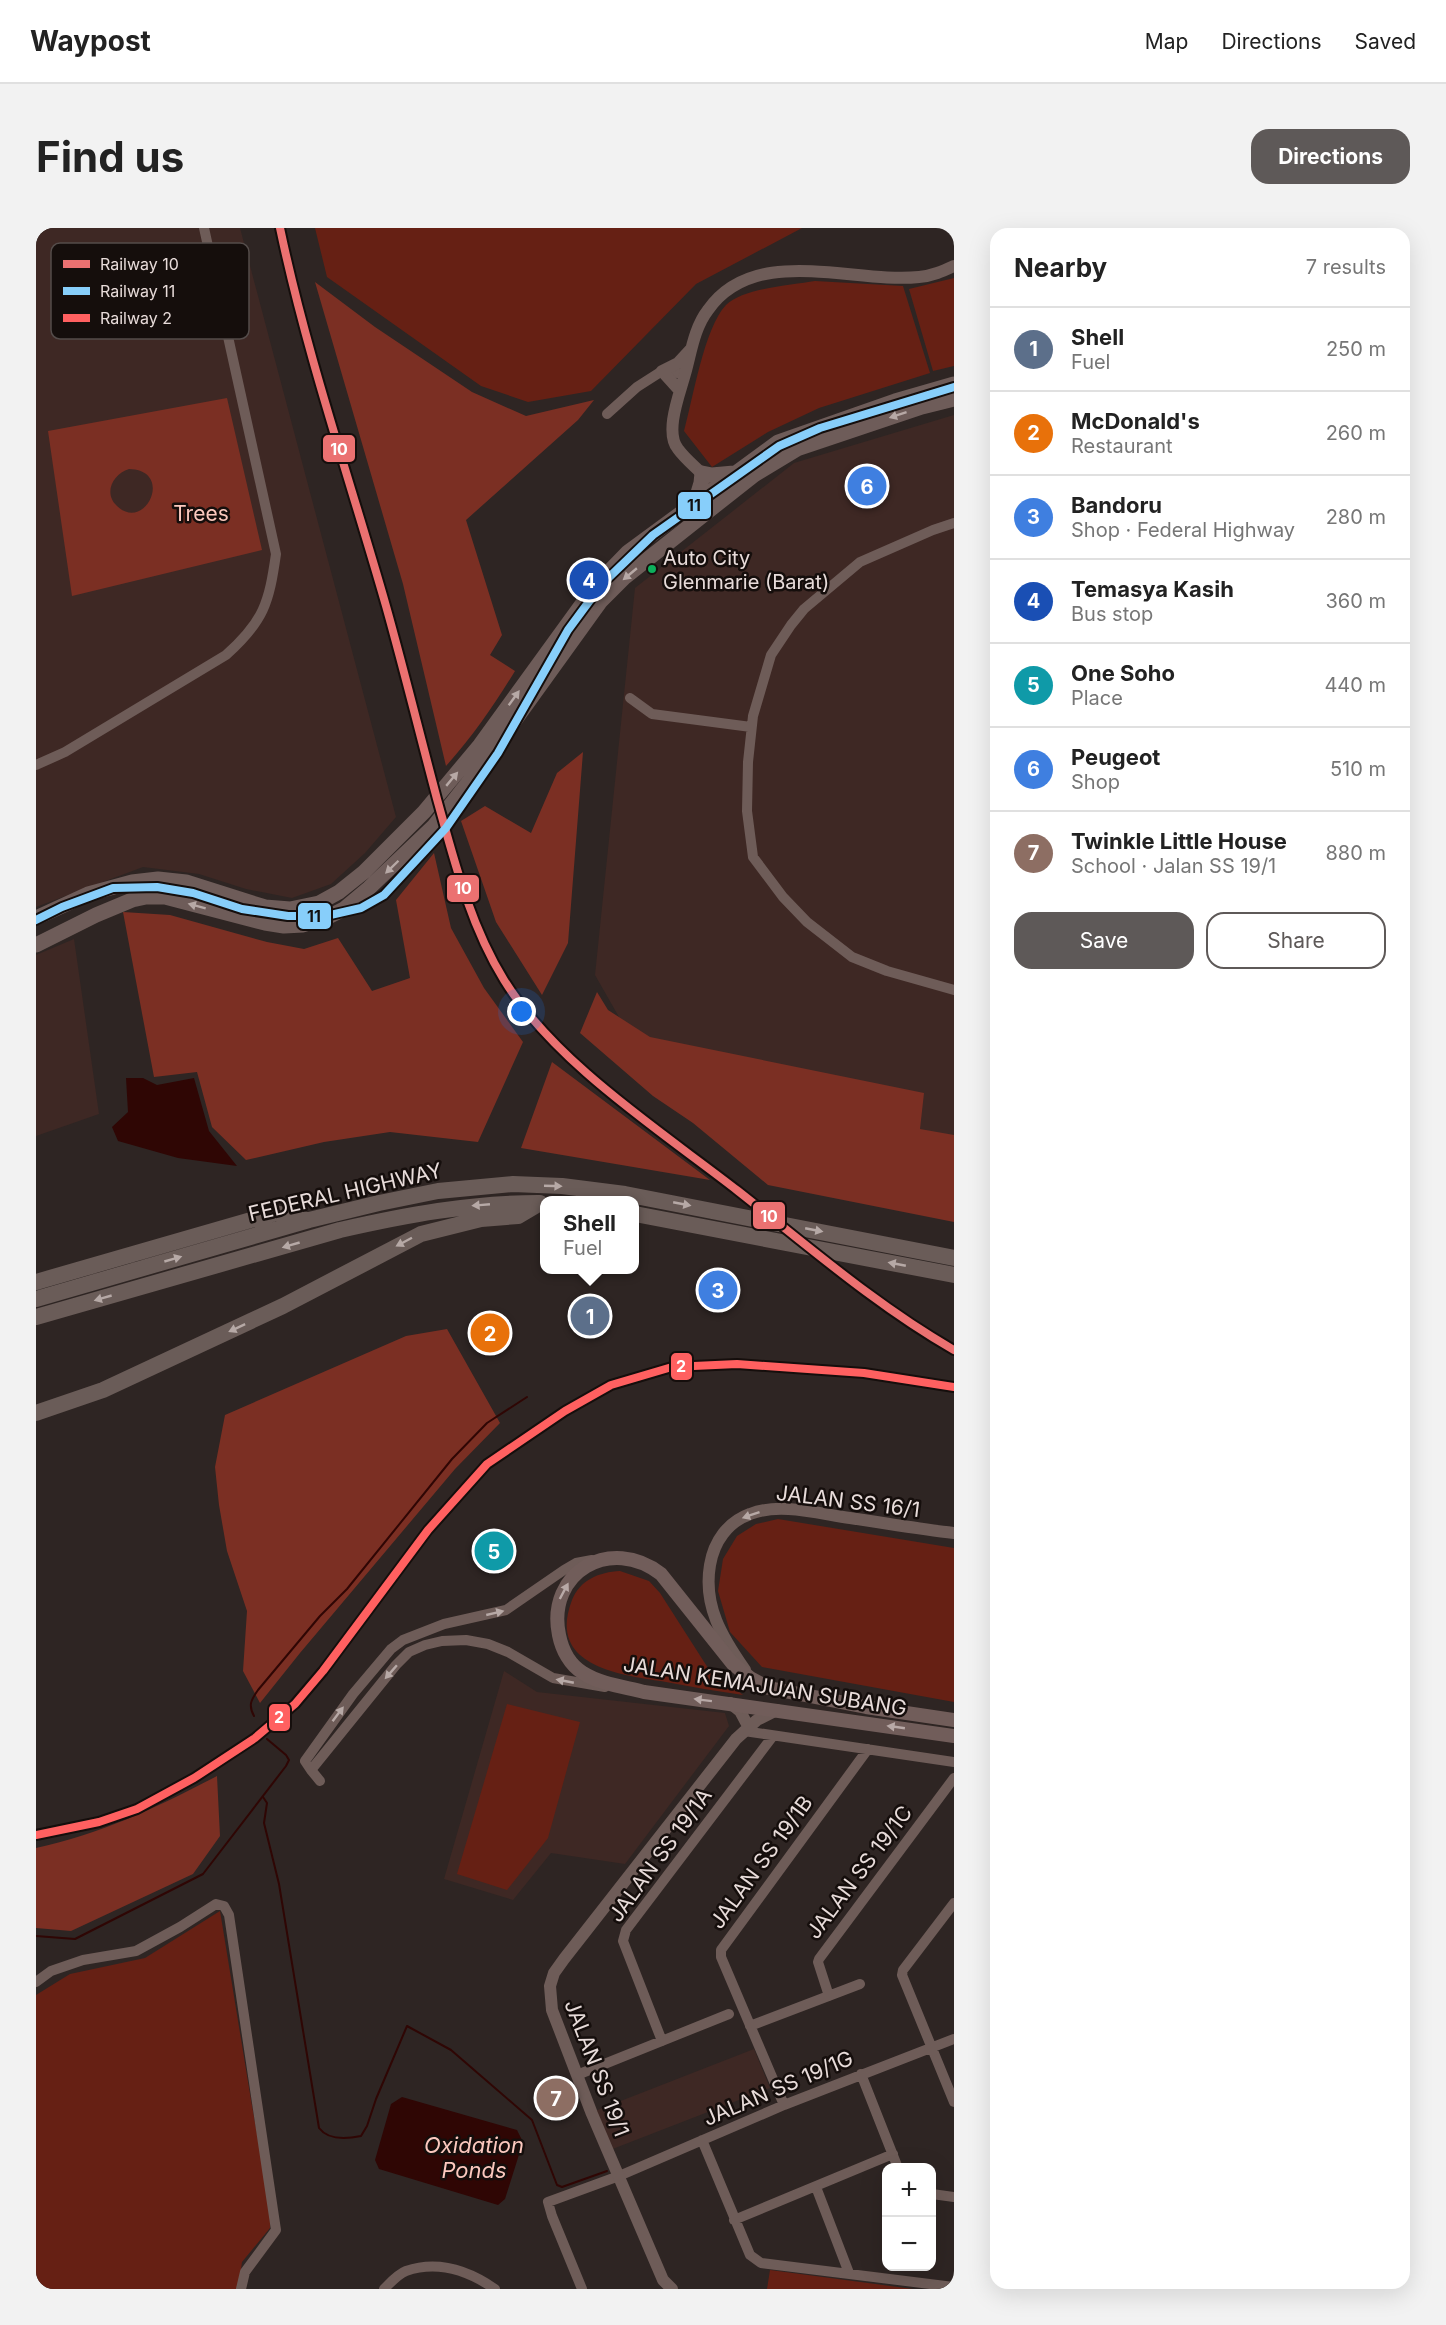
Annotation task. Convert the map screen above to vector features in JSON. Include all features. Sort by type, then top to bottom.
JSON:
[{"type":"highway","name":"FEDERAL HIGHWAY","points":[[36,1299],[309,1220],[438,1191],[513,1184],[562,1186],[631,1196]]},
{"type":"highway","name":"FEDERAL HIGHWAY","points":[[639,1197],[954,1258]]},
{"type":"highway","name":"FEDERAL HIGHWAY","points":[[36,1317],[370,1223],[481,1204],[540,1203]]},
{"type":"highway","points":[[36,1413],[103,1390],[283,1306],[421,1234],[481,1219],[518,1216],[540,1204]]},
{"type":"highway","points":[[36,1282],[275,1214],[309,1220]]},
{"type":"highway","points":[[639,1215],[954,1275]]},
{"type":"highway","points":[[36,1406],[103,1390]]},
{"type":"main road","points":[[36,945],[96,915],[132,900],[146,897],[165,897],[284,926],[303,925],[344,909],[434,826],[596,585],[628,552],[778,442],[895,401],[954,384]]},
{"type":"main road","points":[[36,918],[88,894],[132,882],[158,879],[186,882],[265,907],[290,909],[318,903],[339,892],[356,879],[485,750],[600,602],[625,578],[747,481],[797,449],[922,407],[954,399]]},
{"type":"main road","points":[[695,503],[702,474],[735,473]]},
{"type":"main road","name":"JALAN KEMAJUAN SUBANG","points":[[954,1720],[797,1695],[769,1688],[750,1678],[732,1663],[661,1574],[651,1567],[626,1559],[602,1560],[581,1569],[561,1593],[557,1611],[561,1642],[568,1657],[584,1674],[601,1681],[644,1692],[954,1736]]},
{"type":"street","points":[[204,228],[207,243]]},
{"type":"street","points":[[715,488],[673,441],[674,419],[690,350],[707,311],[718,297],[734,286],[756,277],[775,273],[803,271],[920,277],[954,266]]},
{"type":"street","points":[[36,765],[64,752],[226,655],[250,631],[259,618],[270,593],[276,554],[229,339]]},
{"type":"street","points":[[607,414],[637,387],[678,363],[690,350]]},
{"type":"street","points":[[662,371],[685,374]]},
{"type":"street","points":[[662,371],[680,391]]},
{"type":"street","points":[[954,523],[860,562],[804,609],[771,655],[751,728],[747,811],[753,857],[783,897],[807,922],[849,955],[887,971],[954,990]]},
{"type":"street","points":[[630,698],[652,714],[751,728]]},
{"type":"street","name":"JALAN SS 16/1","points":[[750,1678],[717,1626],[708,1590],[711,1558],[716,1544],[723,1533],[736,1521],[752,1513],[773,1509],[954,1533]]},
{"type":"street","points":[[320,1781],[306,1764],[306,1757],[353,1694],[391,1650],[403,1640],[444,1624],[506,1610],[576,1563],[602,1560]]},
{"type":"street","points":[[311,1770],[409,1652],[442,1641],[466,1640],[488,1644],[508,1652],[553,1678],[644,1692]]},
{"type":"street","points":[[353,1694],[365,1703]]},
{"type":"street","points":[[730,1703],[740,1711],[746,1729],[773,1736],[954,1762]]},
{"type":"street","name":"JALAN SS 19/1","points":[[672,2289],[663,2280],[577,2075],[550,2000],[550,1986],[554,1973],[746,1729],[769,1713],[778,1710]]},
{"type":"street","name":"JALAN SS 19/1A","points":[[662,2041],[624,1941],[626,1930],[773,1736]]},
{"type":"street","name":"JALAN SS 19/1B","points":[[784,2104],[722,1957],[724,1944],[868,1749]]},
{"type":"street","name":"JALAN SS 19/1C","points":[[829,1996],[819,1959],[954,1778]]},
{"type":"street","points":[[954,1903],[903,1970],[902,1975],[954,2102]]},
{"type":"street","points":[[36,1982],[51,1971],[83,1960],[136,1951],[216,1904],[224,1906],[229,1915],[276,2230],[245,2272],[241,2289]]},
{"type":"street","points":[[750,2026],[860,1984]]},
{"type":"street","points":[[577,2075],[729,2014]]},
{"type":"street","name":"JALAN SS 19/1G","points":[[582,2289],[548,2203],[619,2176],[784,2104],[954,2039]]},
{"type":"street","points":[[861,2074],[896,2163]]},
{"type":"street","points":[[702,2140],[734,2220],[754,2260],[761,2263],[954,2287]]},
{"type":"street","points":[[734,2220],[893,2154]]},
{"type":"street","points":[[816,2187],[849,2273]]},
{"type":"street","points":[[936,2195],[954,2197]]},
{"type":"street","points":[[384,2289],[404,2272],[433,2266],[468,2273],[495,2289]]},
{"type":"shaded area","points":[[36,228],[240,228],[244,243],[51,243],[51,339],[249,339],[249,262],[396,817],[365,853],[331,884],[292,898],[246,889],[199,874],[143,867],[36,907]]},
{"type":"shaded area","points":[[315,228],[802,228],[696,284],[591,391],[528,402],[481,386],[327,277]]},
{"type":"shaded area","points":[[954,278],[954,366],[933,371],[909,289]]},
{"type":"shaded area","points":[[815,281],[903,286],[930,373],[819,408],[768,432],[712,467],[684,431],[705,347],[718,316],[726,305],[744,295],[768,288]]},
{"type":"shaded area","points":[[954,415],[954,1198],[627,1031],[595,975],[635,588],[794,463]]},
{"type":"shaded area","points":[[74,939],[99,1114],[36,1136],[36,955]]},
{"type":"shaded area","points":[[778,1519],[954,1548],[954,1702],[762,1667],[730,1632],[718,1591],[723,1559],[737,1536],[756,1524]]},
{"type":"shaded area","points":[[620,1571],[649,1581],[660,1593],[708,1668],[743,1695],[629,1676],[592,1664],[578,1654],[569,1640],[567,1622],[575,1593],[591,1578]]},
{"type":"shaded area","points":[[504,1671],[537,1692],[725,1713],[729,1726],[625,1864],[551,1853],[513,1900],[444,1879]]},
{"type":"shaded area","points":[[507,1704],[580,1722],[548,1838],[507,1890],[457,1874]]},
{"type":"shaded area","points":[[220,1911],[270,2207],[270,2228],[242,2262],[238,2289],[47,2289],[36,2286],[36,1995],[70,1974],[145,1958]]},
{"type":"shaded area","points":[[754,2049],[770,2088],[610,2150],[595,2111]]},
{"type":"shaded area","points":[[770,2270],[913,2289],[767,2289]]},
{"type":"green space","points":[[315,282],[375,327],[472,392],[526,416],[594,400],[578,420],[466,520],[502,635],[490,655],[515,671],[483,720],[446,766],[403,584]]},
{"type":"green space","name":"Trees","points":[[227,398],[262,550],[72,596],[48,431]],"holes":[[[129,469],[143,472],[150,479],[153,488],[151,498],[137,512],[127,512],[113,501],[110,490],[114,479]]]},
{"type":"green space","points":[[583,752],[568,943],[542,995],[496,922],[461,821],[485,806],[531,833],[557,773]]},
{"type":"green space","points":[[434,853],[451,928],[484,988],[523,1042],[478,1142],[390,1132],[324,1142],[246,1160],[212,1127],[197,1072],[154,1077],[123,912],[170,915],[267,942],[304,949],[338,938],[372,991],[410,978],[396,900]]},
{"type":"green space","points":[[597,992],[608,1010],[650,1037],[924,1093],[920,1129],[954,1135],[954,1222],[768,1185],[693,1123],[653,1096],[580,1033]]},
{"type":"green space","points":[[552,1062],[710,1180],[521,1148]]},
{"type":"green space","points":[[447,1329],[500,1423],[455,1469],[260,1703],[243,1671],[247,1611],[227,1551],[219,1505],[215,1467],[225,1415],[406,1336]]},
{"type":"green space","points":[[217,1776],[220,1836],[193,1874],[71,1931],[36,1928],[36,1848],[83,1835],[129,1818]]},
{"type":"water","points":[[126,1078],[143,1078],[157,1085],[194,1078],[209,1131],[237,1166],[178,1158],[118,1141],[112,1127],[128,1112]]},
{"type":"water","name":"Oxidation Ponds","points":[[402,2097],[517,2130],[523,2142],[505,2199],[498,2205],[379,2169],[375,2160],[391,2104]]},
{"type":"waterway","points":[[254,1716],[251,1703],[258,1690],[320,1616],[347,1589],[452,1459],[487,1423],[527,1397]]},
{"type":"waterway","points":[[36,1936],[75,1939],[203,1874],[289,1760],[267,1739]]},
{"type":"waterway","points":[[263,1797],[267,1803],[264,1823],[279,1884],[319,2128],[333,2137],[361,2136],[407,2026],[451,2050],[532,2120],[557,2185],[562,2187],[607,2171]]},
{"type":"rail line","name":"10","points":[[280,228],[316,371],[386,606],[457,869],[472,915],[504,980],[551,1040],[611,1094],[870,1295],[954,1350]]},
{"type":"rail line","name":"11","points":[[36,920],[62,907],[113,888],[157,887],[193,893],[242,909],[288,916],[326,916],[361,908],[384,895],[446,828],[498,753],[568,630],[602,584],[653,535],[779,446],[820,428],[954,387]]},
{"type":"rail line","name":"2","points":[[36,1835],[99,1822],[137,1809],[194,1778],[255,1738],[295,1704],[323,1671],[428,1530],[487,1464],[565,1411],[611,1385],[672,1367],[737,1364],[864,1373],[954,1387]]},
{"type":"place","name":"Peugeot","points":[[867,486]]},
{"type":"place","name":"Auto City Glenmarie (Barat)","points":[[652,569]]},
{"type":"place","name":"Temasya Kasih","points":[[589,580]]},
{"type":"place","name":"Bandoru","points":[[718,1290]]},
{"type":"place","name":"Shell","points":[[590,1316]]},
{"type":"place","name":"McDonald's","points":[[490,1333]]},
{"type":"place","name":"One Soho","points":[[494,1551]]},
{"type":"place","name":"Twinkle Little House","points":[[556,2098]]}]
